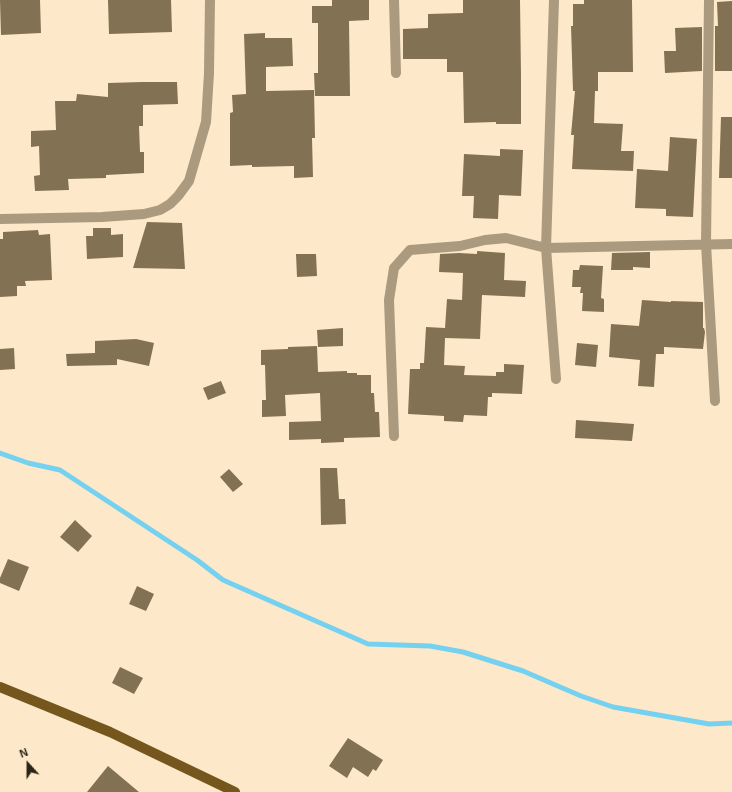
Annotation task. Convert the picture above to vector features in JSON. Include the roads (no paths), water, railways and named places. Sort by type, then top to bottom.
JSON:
[{"type":"main road","points":[[0,687],[110,732],[236,792]]},
{"type":"street","points":[[0,219],[102,217],[144,214],[160,210],[170,204],[178,196],[189,181],[206,122],[209,73],[210,0]]},
{"type":"street","points":[[394,0],[396,73]]},
{"type":"street","points":[[554,0],[546,248],[556,379]]},
{"type":"street","points":[[709,0],[706,244],[715,401]]},
{"type":"street","points":[[394,436],[389,300],[394,268],[410,250],[460,246],[485,240],[506,238],[546,248],[732,244]]},
{"type":"waterway","points":[[0,453],[28,463],[60,470],[197,560],[223,580],[368,644],[430,646],[463,652],[523,671],[581,696],[613,707],[709,724],[732,723]]}]
